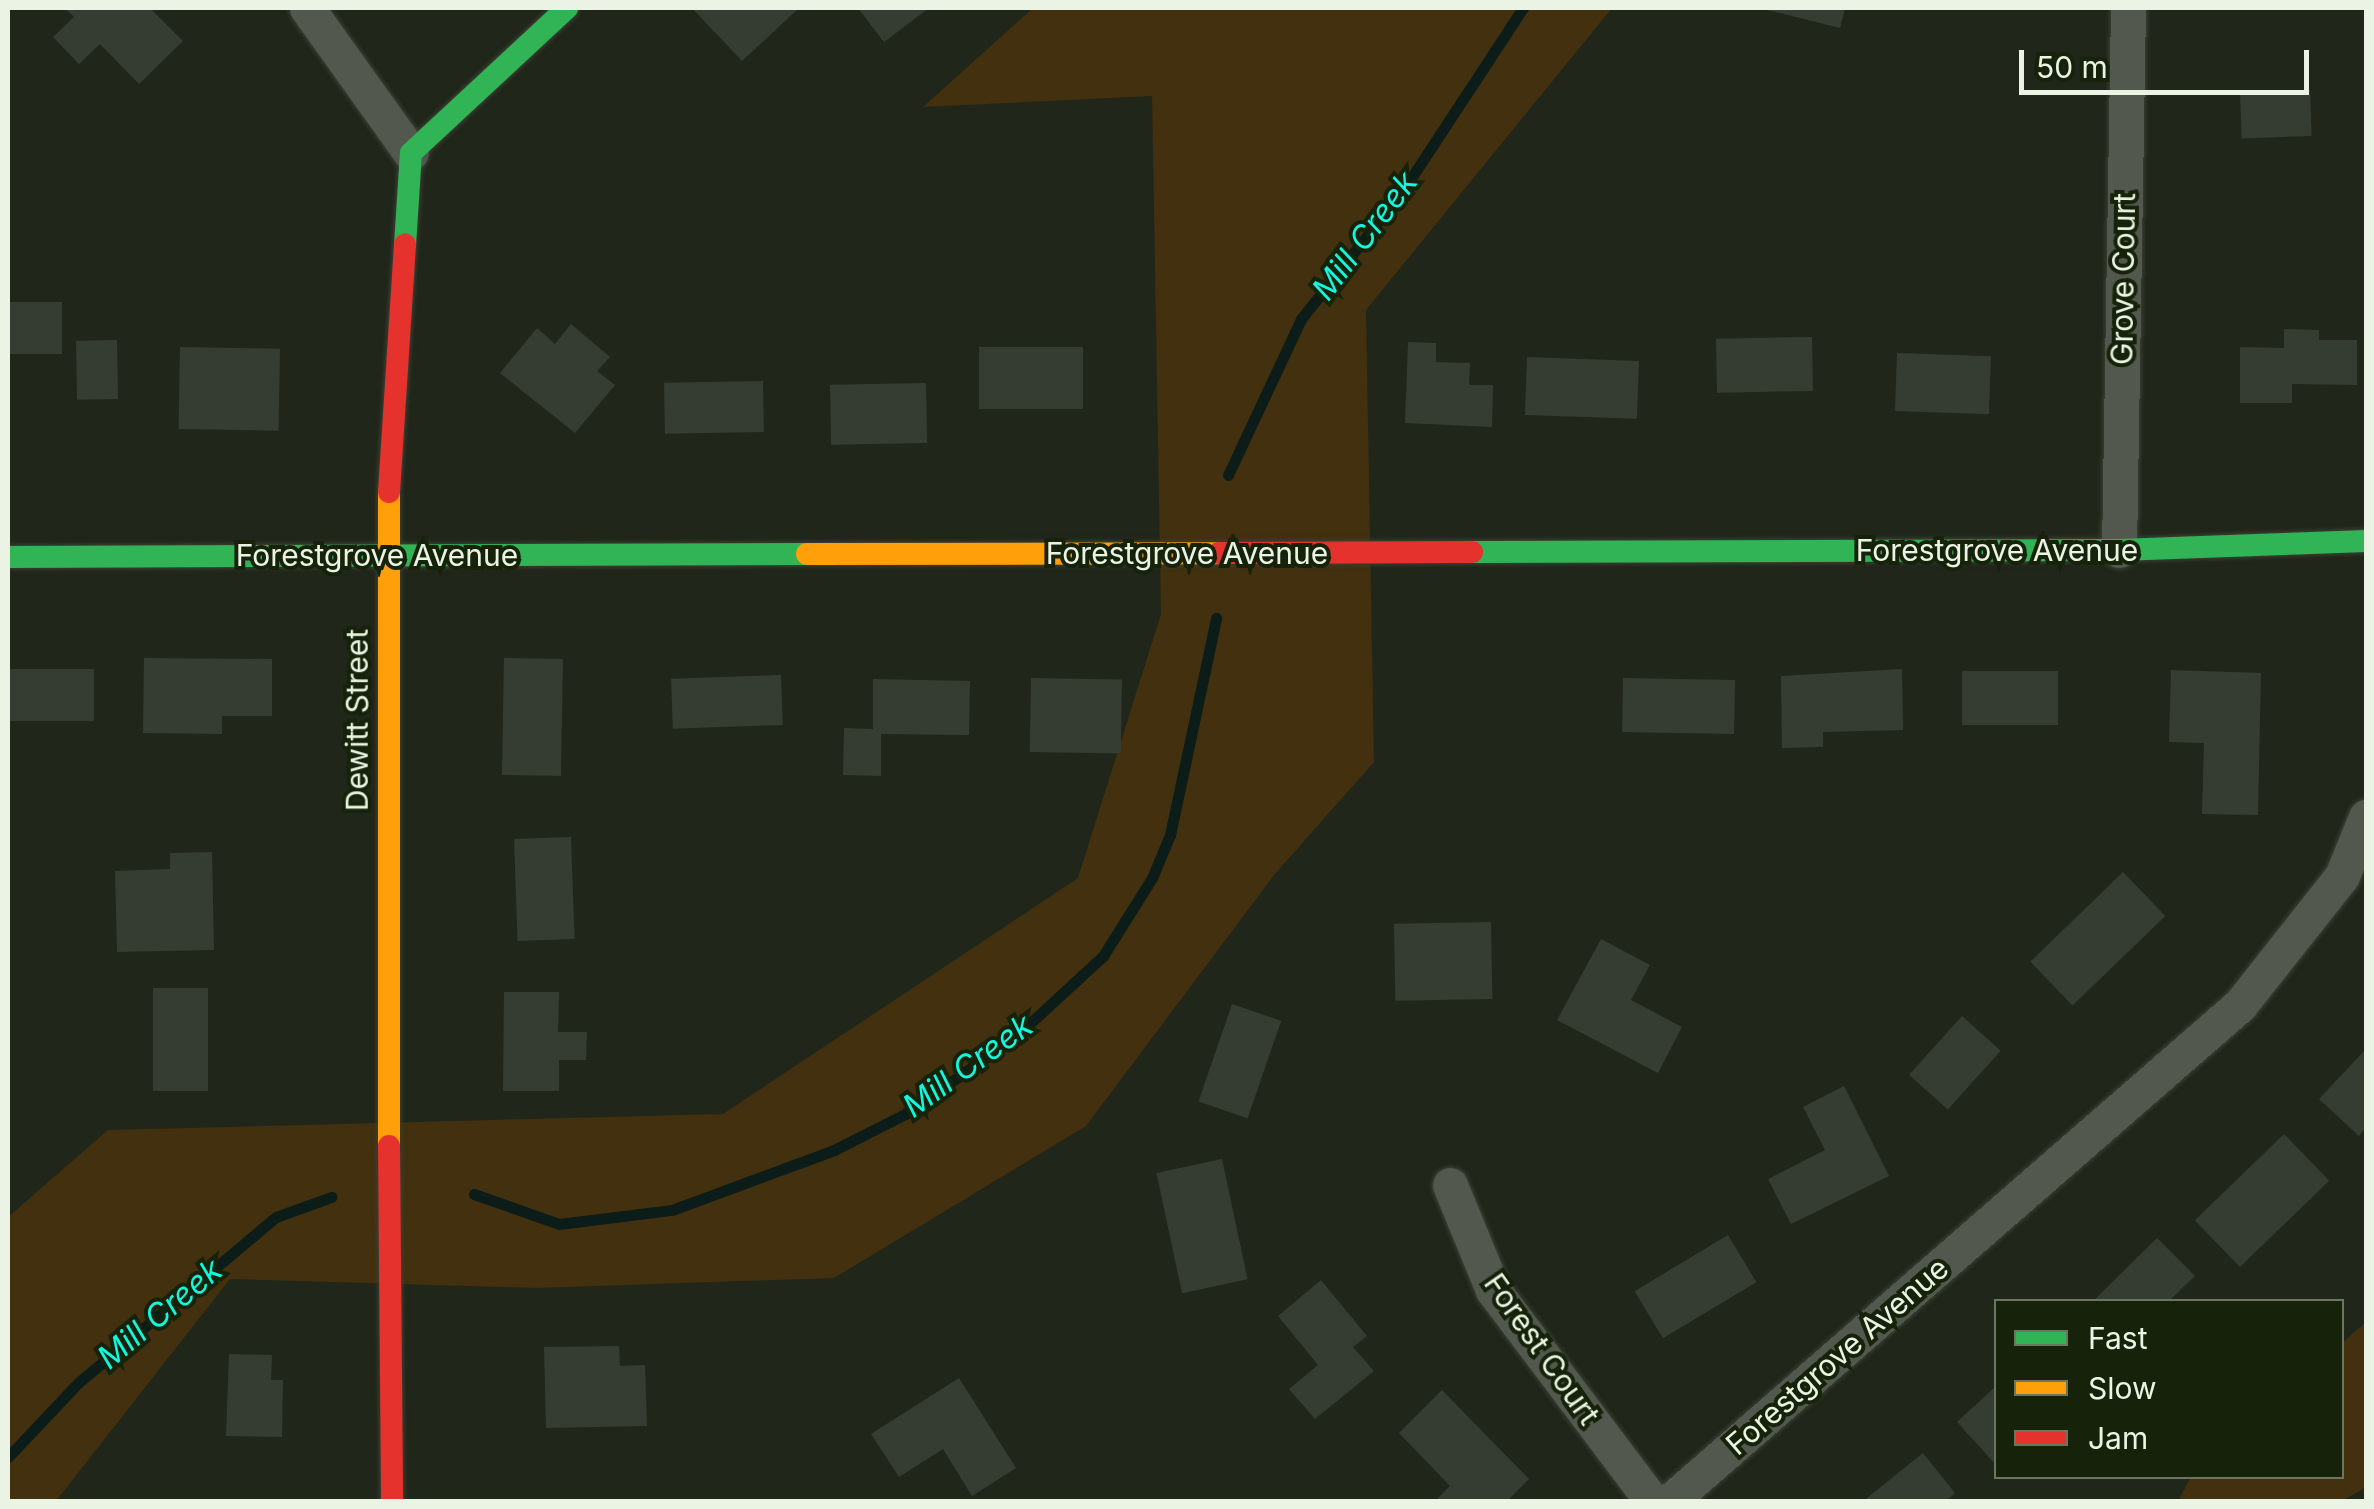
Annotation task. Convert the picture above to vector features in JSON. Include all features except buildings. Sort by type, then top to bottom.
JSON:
[{"type":"street","points":[[307,8],[411,152],[567,8]]},
{"type":"street","name":"Grove Court","points":[[2119,550],[2128,8]]},
{"type":"street","name":"Dewitt Street","points":[[392,1502],[385,555],[411,152]]},
{"type":"street","name":"Forestgrove Avenue","points":[[8,557],[2119,550],[2366,542]]},
{"type":"street","name":"Forestgrove Avenue","points":[[1669,1502],[2240,1005],[2342,876],[2366,818]]},
{"type":"street","name":"Forest Court","points":[[1450,1184],[1493,1290],[1653,1502]]},
{"type":"shaded area","points":[[1033,8],[1612,8],[1366,310],[1374,762],[1274,875],[1086,1126],[834,1278],[537,1288],[230,1279],[56,1501],[8,1501],[8,1217],[108,1130],[723,1114],[1078,878],[1161,614],[1152,96],[923,107]]},
{"type":"shaded area","points":[[2366,1322],[2366,1487],[2342,1501],[2178,1501],[2190,1479],[2344,1479],[2344,1341]]},
{"type":"waterway","name":"Mill Creek","points":[[1228,475],[1301,319],[1404,189],[1523,8]]},
{"type":"waterway","name":"Mill Creek","points":[[474,1194],[559,1224],[672,1210],[834,1150],[905,1114],[1015,1037],[1103,956],[1152,878],[1170,835],[1216,618]]},
{"type":"waterway","name":"Mill Creek","points":[[8,1457],[78,1383],[276,1217],[331,1197]]},
{"type":"traffic: fast","points":[[405,245],[411,153],[567,8]]},
{"type":"traffic: fast","points":[[1472,552],[2119,550],[2366,541]]},
{"type":"traffic: fast","points":[[8,557],[807,554]]},
{"type":"traffic: slow","points":[[389,492],[389,1146]]},
{"type":"traffic: slow","points":[[807,554],[1219,553]]},
{"type":"traffic: jam","points":[[389,492],[405,245]]},
{"type":"traffic: jam","points":[[1219,553],[1472,552]]},
{"type":"traffic: jam","points":[[389,1146],[392,1502]]}]
